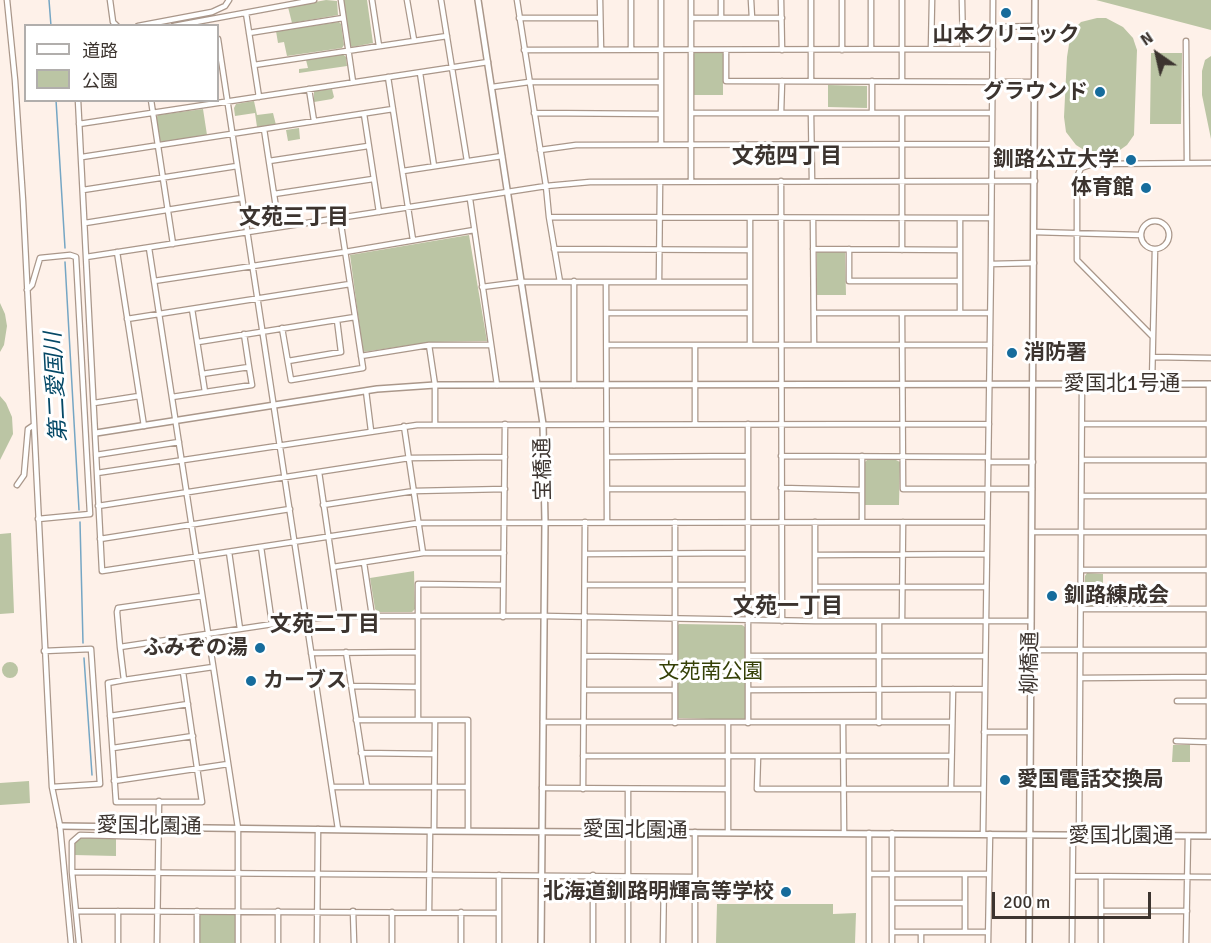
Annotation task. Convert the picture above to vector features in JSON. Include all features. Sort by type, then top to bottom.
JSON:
[{"type":"street","points":[[7,0],[15,80],[52,787],[60,826],[71,943]]},
{"type":"street","points":[[110,0],[115,24]]},
{"type":"street","points":[[149,24],[212,12],[225,6],[229,0]]},
{"type":"street","points":[[184,24],[314,0]]},
{"type":"street","points":[[341,0],[353,82]]},
{"type":"street","points":[[372,0],[380,46]]},
{"type":"street","points":[[407,0],[414,40]]},
{"type":"street","points":[[441,0],[467,161]]},
{"type":"street","name":"宝橋通","points":[[478,0],[543,424],[545,522],[541,943]]},
{"type":"street","points":[[517,0],[560,282]]},
{"type":"street","points":[[600,0],[601,50]]},
{"type":"street","points":[[631,0],[631,50]]},
{"type":"street","points":[[661,0],[661,145]]},
{"type":"street","points":[[691,0],[691,182]]},
{"type":"street","points":[[721,0],[721,18]]},
{"type":"street","points":[[751,0],[752,18]]},
{"type":"street","points":[[782,0],[782,50]]},
{"type":"street","points":[[811,0],[812,81]]},
{"type":"street","points":[[842,0],[842,50]]},
{"type":"street","points":[[871,0],[871,50]]},
{"type":"street","points":[[902,0],[902,81]]},
{"type":"street","points":[[931,49],[932,0]]},
{"type":"street","points":[[962,0],[963,49]]},
{"type":"street","points":[[988,943],[989,874],[983,789],[990,383],[993,0]]},
{"type":"street","name":"柳橋通","points":[[1029,943],[1035,0]]},
{"type":"street","points":[[246,13],[259,97]]},
{"type":"street","points":[[214,18],[216,24]]},
{"type":"street","points":[[249,33],[343,18]]},
{"type":"street","points":[[519,18],[600,18]]},
{"type":"street","points":[[691,18],[782,18]]},
{"type":"street","points":[[993,27],[1036,26]]},
{"type":"street","points":[[254,65],[447,36]]},
{"type":"street","points":[[1186,41],[1187,163]]},
{"type":"street","points":[[524,50],[993,49]]},
{"type":"street","points":[[726,50],[726,81],[1036,82]]},
{"type":"street","points":[[219,54],[338,829]]},
{"type":"street","points":[[79,124],[488,62]]},
{"type":"street","points":[[420,73],[434,166]]},
{"type":"street","points":[[388,78],[413,240]]},
{"type":"street","points":[[492,87],[529,81],[661,82]]},
{"type":"street","points":[[781,113],[782,81]]},
{"type":"street","points":[[872,81],[872,113]]},
{"type":"street","points":[[309,89],[314,121]]},
{"type":"street","points":[[78,102],[102,572],[418,523],[987,522]]},
{"type":"street","points":[[151,102],[173,244]]},
{"type":"street","points":[[82,157],[393,109]]},
{"type":"street","points":[[691,113],[992,113]]},
{"type":"street","points":[[811,113],[812,181]]},
{"type":"street","points":[[902,113],[902,250]]},
{"type":"street","points":[[364,114],[379,212]]},
{"type":"street","points":[[534,114],[661,114]]},
{"type":"street","points":[[264,129],[279,227]]},
{"type":"street","points":[[540,150],[576,145],[991,144]]},
{"type":"street","points":[[269,161],[368,146]]},
{"type":"street","points":[[403,171],[502,156]]},
{"type":"street","points":[[1153,338],[1077,260],[1077,177],[1084,166],[1093,164],[1211,163]]},
{"type":"street","points":[[83,190],[237,166]]},
{"type":"street","points":[[274,194],[373,179]]},
{"type":"street","points":[[781,181],[782,621]]},
{"type":"street","points":[[86,257],[546,186],[590,182],[1035,181]]},
{"type":"street","points":[[659,281],[660,182]]},
{"type":"street","points":[[85,223],[242,198]]},
{"type":"street","points":[[470,199],[497,385]]},
{"type":"street","points":[[549,217],[991,218]]},
{"type":"street","points":[[282,328],[291,380],[363,368],[340,218]]},
{"type":"street","points":[[750,218],[750,345]]},
{"type":"street","points":[[813,218],[814,345]]},
{"type":"street","points":[[960,218],[960,313]]},
{"type":"street","points":[[1156,221],[1168,230],[1168,240],[1164,245],[1155,249],[1145,245],[1141,235],[1142,229],[1150,222],[1156,221]]},
{"type":"street","points":[[154,281],[474,230]]},
{"type":"street","points":[[1034,232],[1141,235]]},
{"type":"street","points":[[149,248],[238,828],[238,943]]},
{"type":"street","points":[[554,249],[749,250]]},
{"type":"street","points":[[813,249],[960,250]]},
{"type":"street","points":[[849,249],[849,281],[960,281]]},
{"type":"street","points":[[1152,383],[1155,249]]},
{"type":"street","points":[[117,252],[144,426]]},
{"type":"street","points":[[27,290],[32,285],[40,258],[70,255],[76,257],[90,514],[38,519]]},
{"type":"street","points":[[991,264],[1034,263]]},
{"type":"street","points":[[482,287],[521,282],[574,281],[749,282]]},
{"type":"street","points":[[574,281],[574,385]]},
{"type":"street","points":[[606,282],[607,522]]},
{"type":"street","points":[[127,319],[350,284]]},
{"type":"street","points":[[192,309],[205,392]]},
{"type":"street","points":[[607,313],[749,313]]},
{"type":"street","points":[[814,313],[990,313]]},
{"type":"street","points":[[902,313],[903,489],[1032,489]]},
{"type":"street","points":[[198,342],[355,317]]},
{"type":"street","points":[[288,361],[341,352],[337,320]]},
{"type":"street","points":[[172,397],[252,385],[243,334]]},
{"type":"street","points":[[361,356],[429,345],[491,345]]},
{"type":"street","points":[[429,345],[435,385],[435,425]]},
{"type":"street","points":[[607,345],[990,345]]},
{"type":"street","points":[[694,345],[695,424]]},
{"type":"street","points":[[1153,357],[1211,358]]},
{"type":"street","points":[[202,374],[249,367]]},
{"type":"street","points":[[1072,943],[1081,650],[1082,384]]},
{"type":"street","points":[[1210,384],[1208,460],[1210,836]]},
{"type":"street","name":"愛国北1号通","points":[[96,433],[366,391],[435,385],[1210,384]]},
{"type":"street","points":[[366,391],[371,431]]},
{"type":"street","points":[[94,404],[139,396]]},
{"type":"street","points":[[503,617],[505,424]]},
{"type":"street","points":[[748,424],[748,723]]},
{"type":"street","points":[[97,473],[404,426],[989,424]]},
{"type":"street","points":[[1083,424],[1210,424]]},
{"type":"street","points":[[17,485],[24,475],[28,429],[34,425]]},
{"type":"street","points":[[404,426],[423,553]]},
{"type":"street","points":[[96,455],[179,442]]},
{"type":"street","points":[[607,457],[748,456]]},
{"type":"street","points":[[781,456],[902,456],[1032,462]]},
{"type":"street","points":[[862,456],[862,522]]},
{"type":"street","points":[[98,506],[409,458],[505,457]]},
{"type":"street","points":[[1082,460],[1208,460]]},
{"type":"street","points":[[319,472],[340,616]]},
{"type":"street","points":[[781,488],[862,490]]},
{"type":"street","points":[[323,505],[414,491],[505,489]]},
{"type":"street","points":[[607,489],[748,489]]},
{"type":"street","points":[[1082,496],[1208,496]]},
{"type":"street","points":[[100,538],[290,509]]},
{"type":"street","points":[[583,789],[585,522]]},
{"type":"street","points":[[675,522],[675,723]]},
{"type":"street","points":[[815,522],[815,621]]},
{"type":"street","points":[[902,621],[903,522]]},
{"type":"street","points":[[1032,532],[1210,532]]},
{"type":"street","points":[[261,547],[272,624]]},
{"type":"street","points":[[229,552],[240,629]]},
{"type":"street","points":[[333,567],[423,553],[504,553]]},
{"type":"street","points":[[585,554],[748,553]]},
{"type":"street","points":[[815,555],[986,554]]},
{"type":"street","points":[[364,562],[372,616]]},
{"type":"street","points":[[1082,570],[1210,570]]},
{"type":"street","points":[[418,720],[418,584],[503,585]]},
{"type":"street","points":[[585,585],[748,585]]},
{"type":"street","points":[[815,587],[985,587]]},
{"type":"street","points":[[124,681],[118,608],[202,596]]},
{"type":"street","points":[[1081,609],[1210,609]]},
{"type":"street","points":[[120,647],[340,616],[544,616],[782,621],[1031,621]]},
{"type":"street","points":[[879,621],[879,723]]},
{"type":"street","points":[[44,651],[91,650],[100,784],[52,787]]},
{"type":"street","points":[[1031,650],[1210,650]]},
{"type":"street","points":[[311,652],[418,652]]},
{"type":"street","points":[[346,652],[367,787]]},
{"type":"street","points":[[584,656],[675,657]]},
{"type":"street","points":[[748,656],[984,656]]},
{"type":"street","points":[[183,672],[202,802],[116,802],[108,683],[213,667]]},
{"type":"street","points":[[1080,678],[1208,677]]},
{"type":"street","points":[[351,686],[418,687]]},
{"type":"street","points":[[951,789],[952,689]]},
{"type":"street","points":[[748,690],[984,689]]},
{"type":"street","points":[[584,690],[675,690]]},
{"type":"street","points":[[1177,701],[1210,701]]},
{"type":"street","points":[[110,716],[188,704]]},
{"type":"street","points":[[356,720],[468,720],[468,830]]},
{"type":"street","points":[[429,912],[435,720]]},
{"type":"street","points":[[543,723],[952,722]]},
{"type":"street","points":[[728,723],[729,832]]},
{"type":"street","points":[[843,723],[844,833]]},
{"type":"street","points":[[984,732],[1030,732]]},
{"type":"street","points":[[113,748],[193,736]]},
{"type":"street","points":[[1176,741],[1210,742]]},
{"type":"street","points":[[361,753],[435,754]]},
{"type":"street","points":[[583,756],[951,756]]},
{"type":"street","points":[[758,756],[757,789],[983,789]]},
{"type":"street","points":[[114,781],[228,764]]},
{"type":"street","points":[[332,787],[468,787]]},
{"type":"street","points":[[542,788],[727,789]]},
{"type":"street","points":[[628,789],[628,943]]},
{"type":"street","points":[[157,943],[159,801]]},
{"type":"street","name":"愛国北園通","points":[[60,826],[1210,836]]},
{"type":"street","points":[[317,943],[318,829]]},
{"type":"street","points":[[695,832],[695,943]]},
{"type":"street","points":[[869,833],[869,943]]},
{"type":"street","points":[[892,833],[892,943]]},
{"type":"street","points":[[79,943],[72,872],[72,842],[80,835],[158,837]]},
{"type":"street","points":[[1186,943],[1188,836]]},
{"type":"street","points":[[72,872],[695,877]]},
{"type":"street","points":[[869,874],[989,874]]},
{"type":"street","points":[[965,874],[965,932]]},
{"type":"street","points":[[499,875],[499,943]]},
{"type":"street","points":[[592,943],[593,875]]},
{"type":"street","points":[[1073,876],[1211,877]]},
{"type":"street","points":[[663,877],[663,943]]},
{"type":"street","points":[[1101,877],[1101,943]]},
{"type":"street","points":[[892,903],[965,903]]},
{"type":"street","points":[[76,910],[499,913]]},
{"type":"street","points":[[118,910],[118,943]]},
{"type":"street","points":[[197,911],[197,943]]},
{"type":"street","points":[[278,911],[278,943]]},
{"type":"street","points":[[354,911],[354,943]]},
{"type":"street","points":[[1101,911],[1187,911]]},
{"type":"street","points":[[392,912],[392,943]]},
{"type":"street","points":[[461,912],[461,943]]},
{"type":"street","points":[[892,932],[988,932]]},
{"type":"street","points":[[921,932],[921,943]]},
{"type":"green space","points":[[326,0],[337,1],[338,15],[292,23],[288,7]]},
{"type":"green space","points":[[343,0],[367,0],[373,43],[352,47],[350,45]]},
{"type":"green space","points":[[1096,0],[1211,0],[1211,30]]},
{"type":"green space","name":"グラウンド","points":[[1106,18],[1123,27],[1133,38],[1137,50],[1134,135],[1120,150],[1103,154],[1084,150],[1076,145],[1066,132],[1064,117],[1067,57],[1071,32],[1081,22]]},
{"type":"green space","points":[[339,22],[344,45],[342,48],[287,56],[284,42],[278,43],[276,31]]},
{"type":"green space","points":[[694,53],[723,53],[723,95],[694,95]]},
{"type":"green space","points":[[1151,53],[1182,53],[1181,124],[1150,124]]},
{"type":"green space","points":[[343,54],[346,57],[347,66],[299,73],[299,69],[308,68],[306,60]]},
{"type":"green space","points":[[1211,56],[1211,139],[1202,95],[1202,71],[1205,60]]},
{"type":"green space","points":[[828,85],[867,86],[867,108],[828,107]]},
{"type":"green space","points":[[332,89],[334,97],[332,99],[314,102],[314,91]]},
{"type":"green space","points":[[254,101],[257,115],[273,113],[276,125],[257,127],[255,113],[235,116],[236,104]]},
{"type":"green space","points":[[203,109],[207,135],[162,142],[159,140],[156,118],[158,115]]},
{"type":"green space","points":[[299,128],[300,139],[288,141],[286,130]]},
{"type":"green space","points":[[469,235],[487,341],[432,342],[363,352],[350,255]]},
{"type":"green space","points":[[817,252],[845,252],[846,295],[817,295]]},
{"type":"green space","points":[[0,303],[7,326],[4,345],[0,352]]},
{"type":"green space","points":[[0,396],[12,417],[13,434],[0,460]]},
{"type":"green space","points":[[867,460],[900,462],[899,505],[865,505],[865,462]]},
{"type":"green space","points":[[11,533],[14,613],[0,614],[0,534]]},
{"type":"green space","points":[[414,571],[415,609],[412,612],[378,612],[375,609],[370,578]]},
{"type":"green space","points":[[1087,573],[1103,574],[1103,606],[1084,604]]},
{"type":"green space","name":"文苑南公園","points":[[679,624],[742,625],[745,627],[745,720],[677,718],[677,626]]},
{"type":"green space","points":[[10,662],[18,670],[10,678],[2,670]]},
{"type":"green space","points":[[1173,745],[1190,745],[1190,762],[1172,762]]},
{"type":"green space","points":[[29,781],[30,803],[0,805],[0,783]]},
{"type":"green space","points":[[80,838],[116,838],[116,856],[74,855],[73,843]]},
{"type":"green space","points":[[717,904],[833,904],[833,914],[856,913],[855,943],[716,943]]},
{"type":"green space","points":[[235,913],[235,943],[200,943],[200,914]]},
{"type":"waterway","name":"第二愛国川","points":[[49,0],[51,24]]},
{"type":"waterway","name":"第二愛国川","points":[[56,102],[65,248]]},
{"type":"waterway","name":"第二愛国川","points":[[65,262],[79,510]]},
{"type":"waterway","name":"第二愛国川","points":[[80,522],[83,643]]},
{"type":"waterway","name":"第二愛国川","points":[[84,658],[92,775]]},
{"type":"place","name":"山本クリニック","points":[[1006,13]]},
{"type":"place","name":"グラウンド","points":[[1100,92]]},
{"type":"place","name":"釧路公立大学","points":[[1131,160]]},
{"type":"place","name":"体育館","points":[[1146,188]]},
{"type":"place","name":"消防署","points":[[1012,353]]},
{"type":"place","name":"釧路練成会","points":[[1052,596]]},
{"type":"place","name":"ふみぞの湯","points":[[260,648]]},
{"type":"place","name":"カーブス","points":[[251,681]]},
{"type":"place","name":"愛国電話交換局","points":[[1005,780]]},
{"type":"place","name":"北海道釧路明輝高等学校","points":[[786,892]]},
{"type":"district","name":"文苑四丁目","points":[[787,157]]},
{"type":"district","name":"文苑三丁目","points":[[294,218]]},
{"type":"district","name":"文苑一丁目","points":[[788,607]]},
{"type":"district","name":"文苑二丁目","points":[[325,625]]}]
